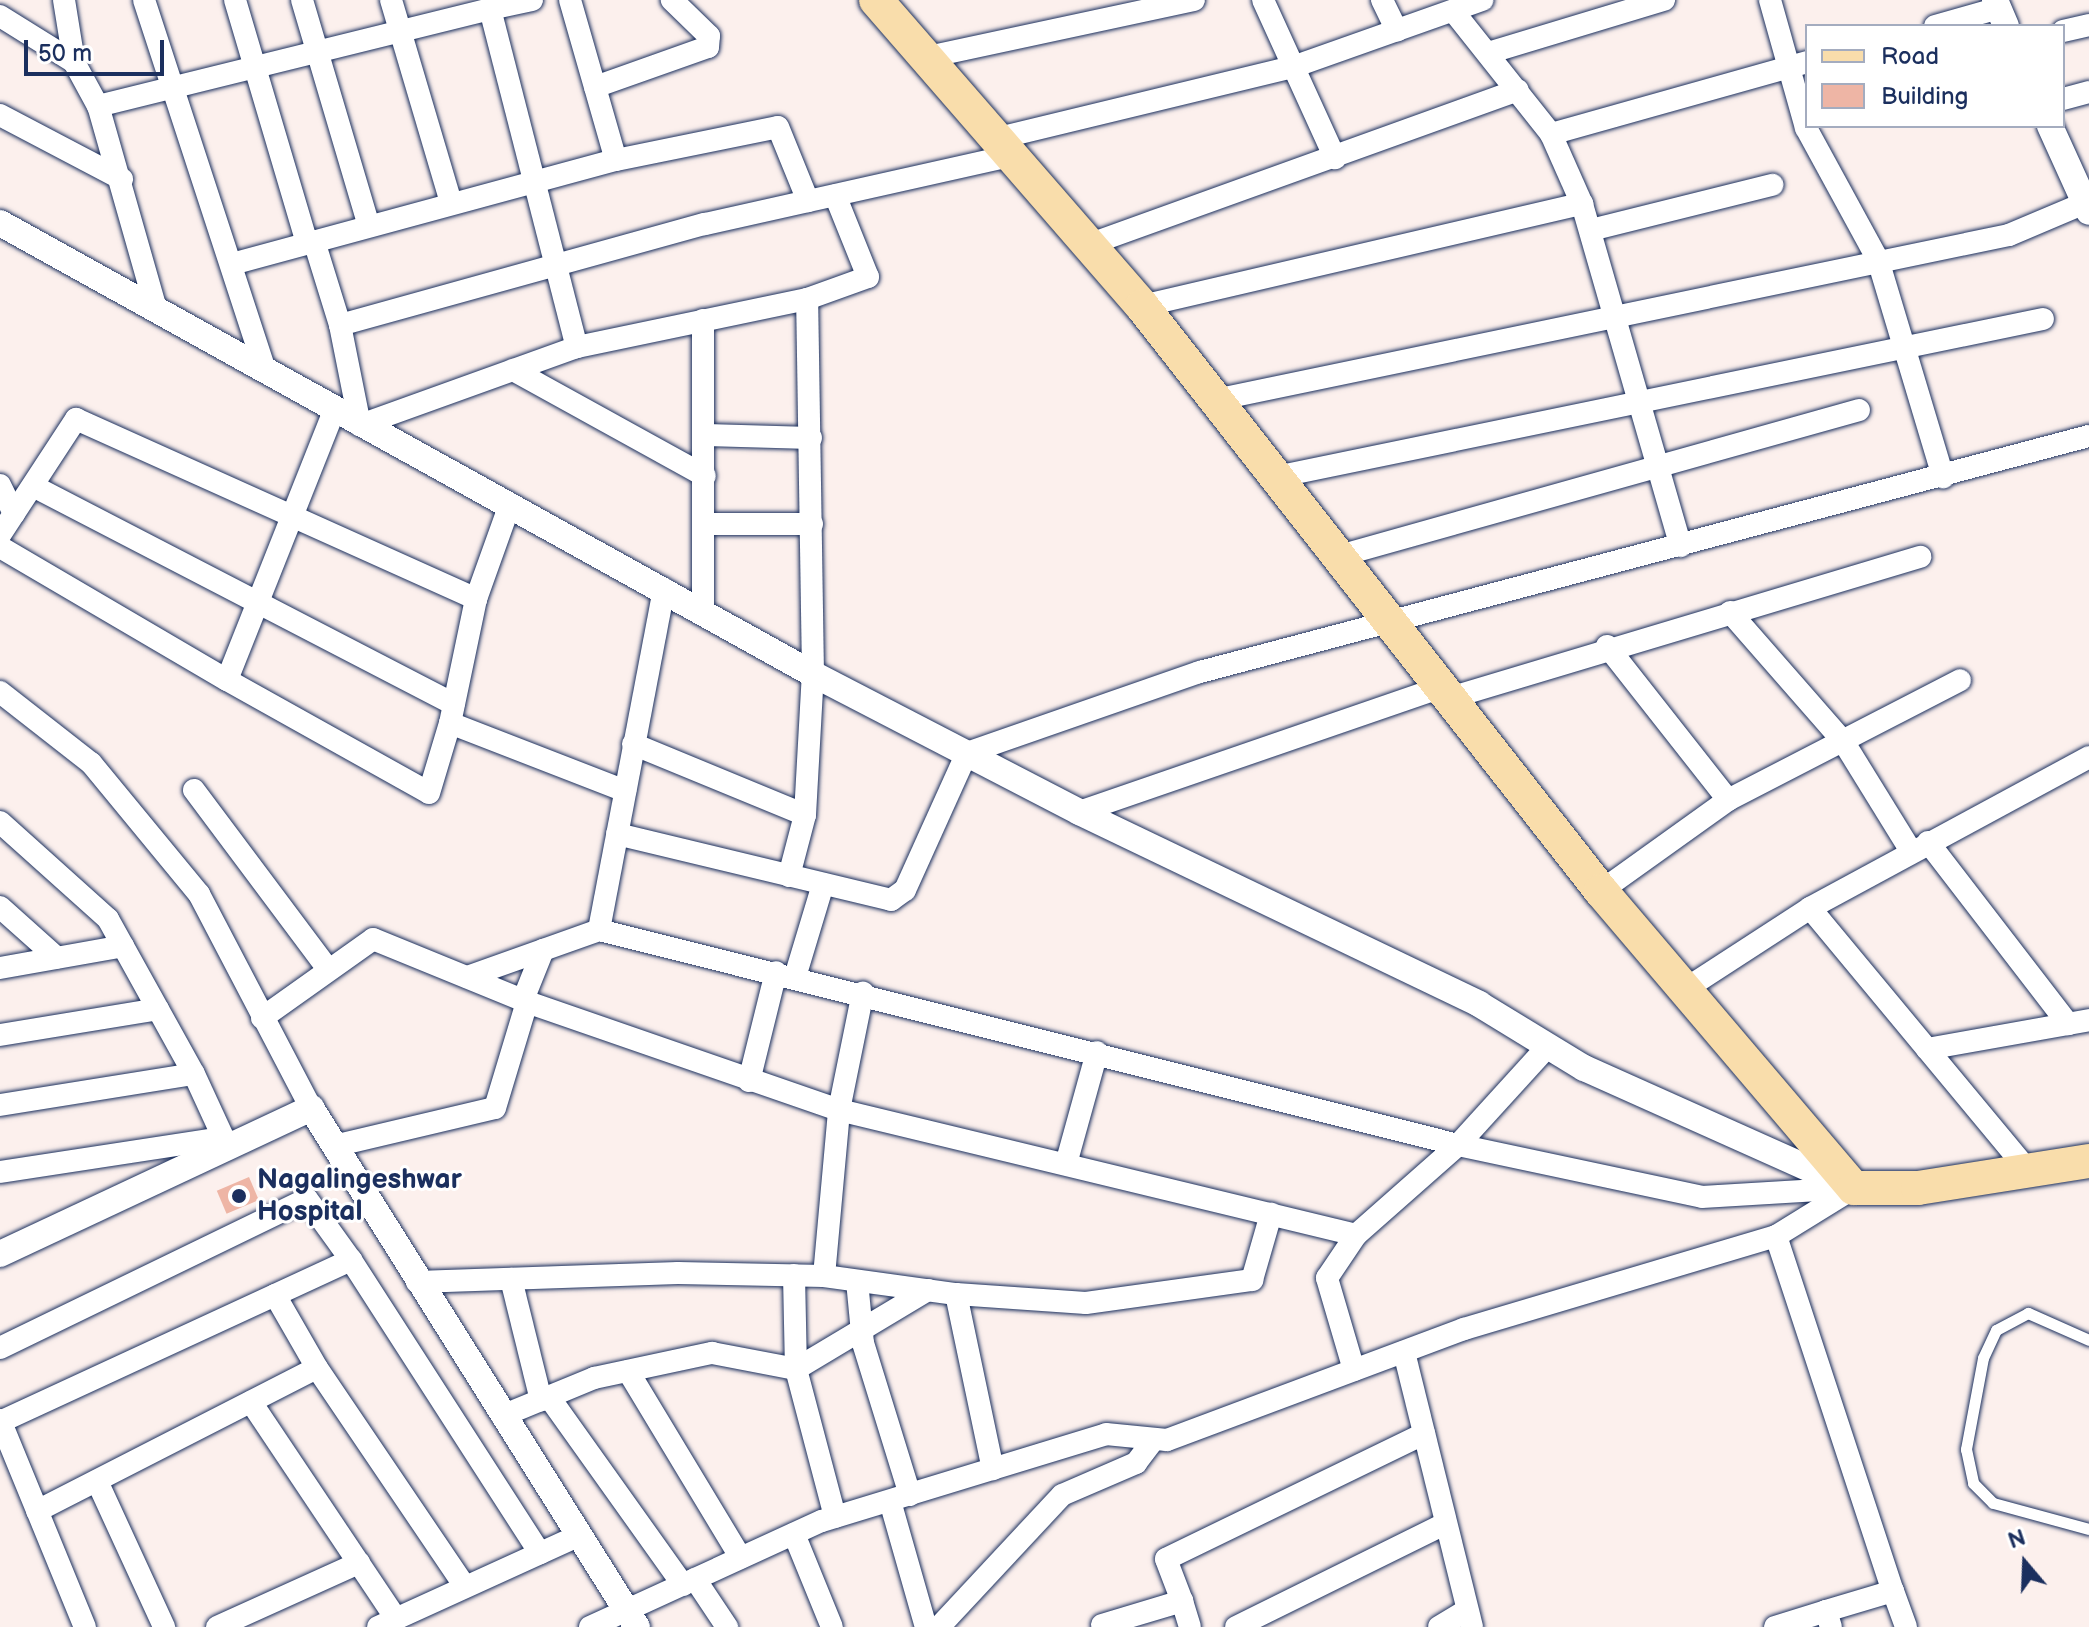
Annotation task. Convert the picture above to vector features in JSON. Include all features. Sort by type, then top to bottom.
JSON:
[{"type":"main road","points":[[876,0],[1006,147],[1085,246],[1142,306],[1391,624],[1449,692],[1601,891],[1687,988],[1854,1188],[1918,1188],[2089,1161]]},
{"type":"street","points":[[64,0],[74,62],[98,106],[122,179],[154,302]]},
{"type":"street","points":[[144,0],[263,365]]},
{"type":"street","points":[[235,0],[340,325],[360,425]]},
{"type":"street","points":[[302,0],[369,226]]},
{"type":"street","points":[[391,0],[451,203]]},
{"type":"street","points":[[98,106],[318,55],[481,7],[532,0]]},
{"type":"street","points":[[570,0],[616,160]]},
{"type":"street","points":[[595,87],[708,47],[709,36],[672,0]]},
{"type":"street","points":[[928,57],[1194,0]]},
{"type":"street","points":[[1263,0],[1335,158]]},
{"type":"street","points":[[1382,0],[1397,31]]},
{"type":"street","points":[[340,325],[555,265],[835,195],[1293,67],[1482,0]]},
{"type":"street","points":[[1488,53],[1664,0]]},
{"type":"street","points":[[1770,0],[1799,64],[1805,119]]},
{"type":"street","points":[[481,7],[534,181],[577,347]]},
{"type":"street","points":[[1944,24],[2000,11]]},
{"type":"street","points":[[1454,12],[1551,134],[1582,204],[1681,546]]},
{"type":"street","points":[[0,16],[74,62]]},
{"type":"street","points":[[2065,31],[2089,25]]},
{"type":"street","points":[[1551,134],[1799,64]]},
{"type":"street","points":[[1085,246],[1192,203],[1335,158],[1518,90]]},
{"type":"street","points":[[2065,98],[2089,92]]},
{"type":"street","points":[[0,115],[122,179]]},
{"type":"street","points":[[232,264],[616,160],[778,127],[808,201]]},
{"type":"street","points":[[1806,128],[1878,260],[1943,477]]},
{"type":"street","points":[[1215,400],[1615,312],[2009,235],[2087,205],[2051,128]]},
{"type":"street","points":[[1591,230],[1772,185]]},
{"type":"street","points":[[360,425],[577,347],[807,299],[868,277],[835,195]]},
{"type":"street","points":[[1142,306],[1582,204]]},
{"type":"street","points":[[0,223],[154,302],[263,365],[334,411],[703,608],[813,674],[1079,812],[1479,1004],[1548,1046],[1687,1117],[1854,1188]]},
{"type":"street","points":[[789,876],[805,815],[813,674],[807,299]]},
{"type":"street","points":[[1276,477],[1902,345],[2043,319]]},
{"type":"street","points":[[703,320],[706,435],[703,608]]},
{"type":"street","points":[[513,370],[705,476]]},
{"type":"street","points":[[1339,556],[1859,410]]},
{"type":"street","points":[[227,680],[334,411]]},
{"type":"street","points":[[0,535],[76,419],[289,519],[476,599]]},
{"type":"street","points":[[706,435],[811,438]]},
{"type":"street","points":[[617,834],[886,899],[901,895],[967,753],[1200,672],[1391,624],[2089,436]]},
{"type":"street","points":[[0,485],[14,514]]},
{"type":"street","points":[[33,486],[256,601],[452,714],[625,791]]},
{"type":"street","points":[[0,547],[227,680],[429,793],[452,714],[476,599],[510,504]]},
{"type":"street","points":[[705,524],[812,524]]},
{"type":"street","points":[[1079,812],[1449,692],[1921,557]]},
{"type":"street","points":[[599,930],[664,589]]},
{"type":"street","points":[[1730,612],[1843,741],[1919,846],[2078,1022]]},
{"type":"street","points":[[1607,646],[1728,800]]},
{"type":"street","points":[[1601,891],[1728,800],[1960,680]]},
{"type":"street","points":[[0,692],[91,763],[189,882],[311,1108],[417,1282],[633,1618]]},
{"type":"street","points":[[633,744],[805,815]]},
{"type":"street","points":[[1687,988],[1810,908],[1919,846],[2089,757]]},
{"type":"street","points":[[194,790],[328,969]]},
{"type":"street","points":[[0,822],[108,919],[194,1074],[225,1143]]},
{"type":"street","points":[[749,1081],[785,974],[823,884]]},
{"type":"street","points":[[0,907],[57,958]]},
{"type":"street","points":[[1810,908],[2027,1169]]},
{"type":"street","points":[[467,977],[599,930],[863,992],[1458,1145],[1702,1197],[1854,1188]]},
{"type":"street","points":[[262,1018],[328,969],[377,939],[525,1001],[839,1110],[1356,1235]]},
{"type":"street","points":[[0,968],[123,946]]},
{"type":"street","points":[[334,1146],[495,1108],[543,950]]},
{"type":"street","points":[[824,1276],[839,1110],[863,992]]},
{"type":"street","points":[[0,1035],[158,1009]]},
{"type":"street","points":[[1927,1049],[2078,1022]]},
{"type":"street","points":[[1354,1370],[1327,1278],[1356,1235],[1458,1145],[1548,1046]]},
{"type":"street","points":[[1066,1164],[1097,1052]]},
{"type":"street","points":[[0,1105],[194,1074]]},
{"type":"street","points":[[0,1254],[225,1143],[311,1108]]},
{"type":"street","points":[[0,1172],[225,1143]]},
{"type":"street","points":[[590,1627],[633,1618],[689,1582],[835,1517],[1106,1434],[1154,1439],[1404,1352],[1776,1236],[1854,1188]]},
{"type":"street","points":[[0,1348],[307,1199],[351,1260],[540,1553]]},
{"type":"street","points":[[417,1282],[794,1275],[824,1276],[956,1294],[1086,1303],[1252,1280],[1271,1214]]},
{"type":"street","points":[[1776,1236],[1906,1627]]},
{"type":"street","points":[[85,1627],[0,1421],[351,1260]]},
{"type":"street","points":[[794,1275],[796,1369],[835,1517]]},
{"type":"street","points":[[511,1279],[545,1398],[727,1627]]},
{"type":"street","points":[[857,1281],[861,1330],[926,1627]]},
{"type":"street","points":[[502,1416],[545,1398],[628,1371],[712,1353],[796,1369],[928,1290]]},
{"type":"street","points":[[956,1294],[993,1469]]},
{"type":"street","points":[[275,1295],[317,1368],[465,1587]]},
{"type":"street","points":[[1404,1352],[1470,1618],[1439,1627]]},
{"type":"street","points":[[37,1511],[317,1368]]},
{"type":"street","points":[[628,1371],[741,1558]]},
{"type":"street","points":[[251,1402],[359,1563],[387,1623],[580,1535]]},
{"type":"street","points":[[1190,1627],[1166,1559],[1424,1434]]},
{"type":"street","points":[[939,1627],[1062,1495],[1136,1463],[1154,1439]]},
{"type":"street","points":[[97,1481],[164,1627]]},
{"type":"street","points":[[1236,1627],[1446,1523]]},
{"type":"street","points":[[794,1534],[832,1627]]},
{"type":"street","points":[[217,1627],[359,1563]]},
{"type":"street","points":[[1775,1627],[1829,1619],[1893,1591]]},
{"type":"street","points":[[1099,1626],[1182,1601]]},
{"type":"lane","points":[[2089,1340],[2028,1313],[1996,1330],[1983,1358],[1966,1449],[1973,1483],[1993,1503],[2089,1529]]},
{"type":"building","points":[[249,1177],[259,1200],[227,1214],[217,1191]]},
{"type":"place","name":"Nagalingeshwar Hospital","points":[[239,1196]]}]
